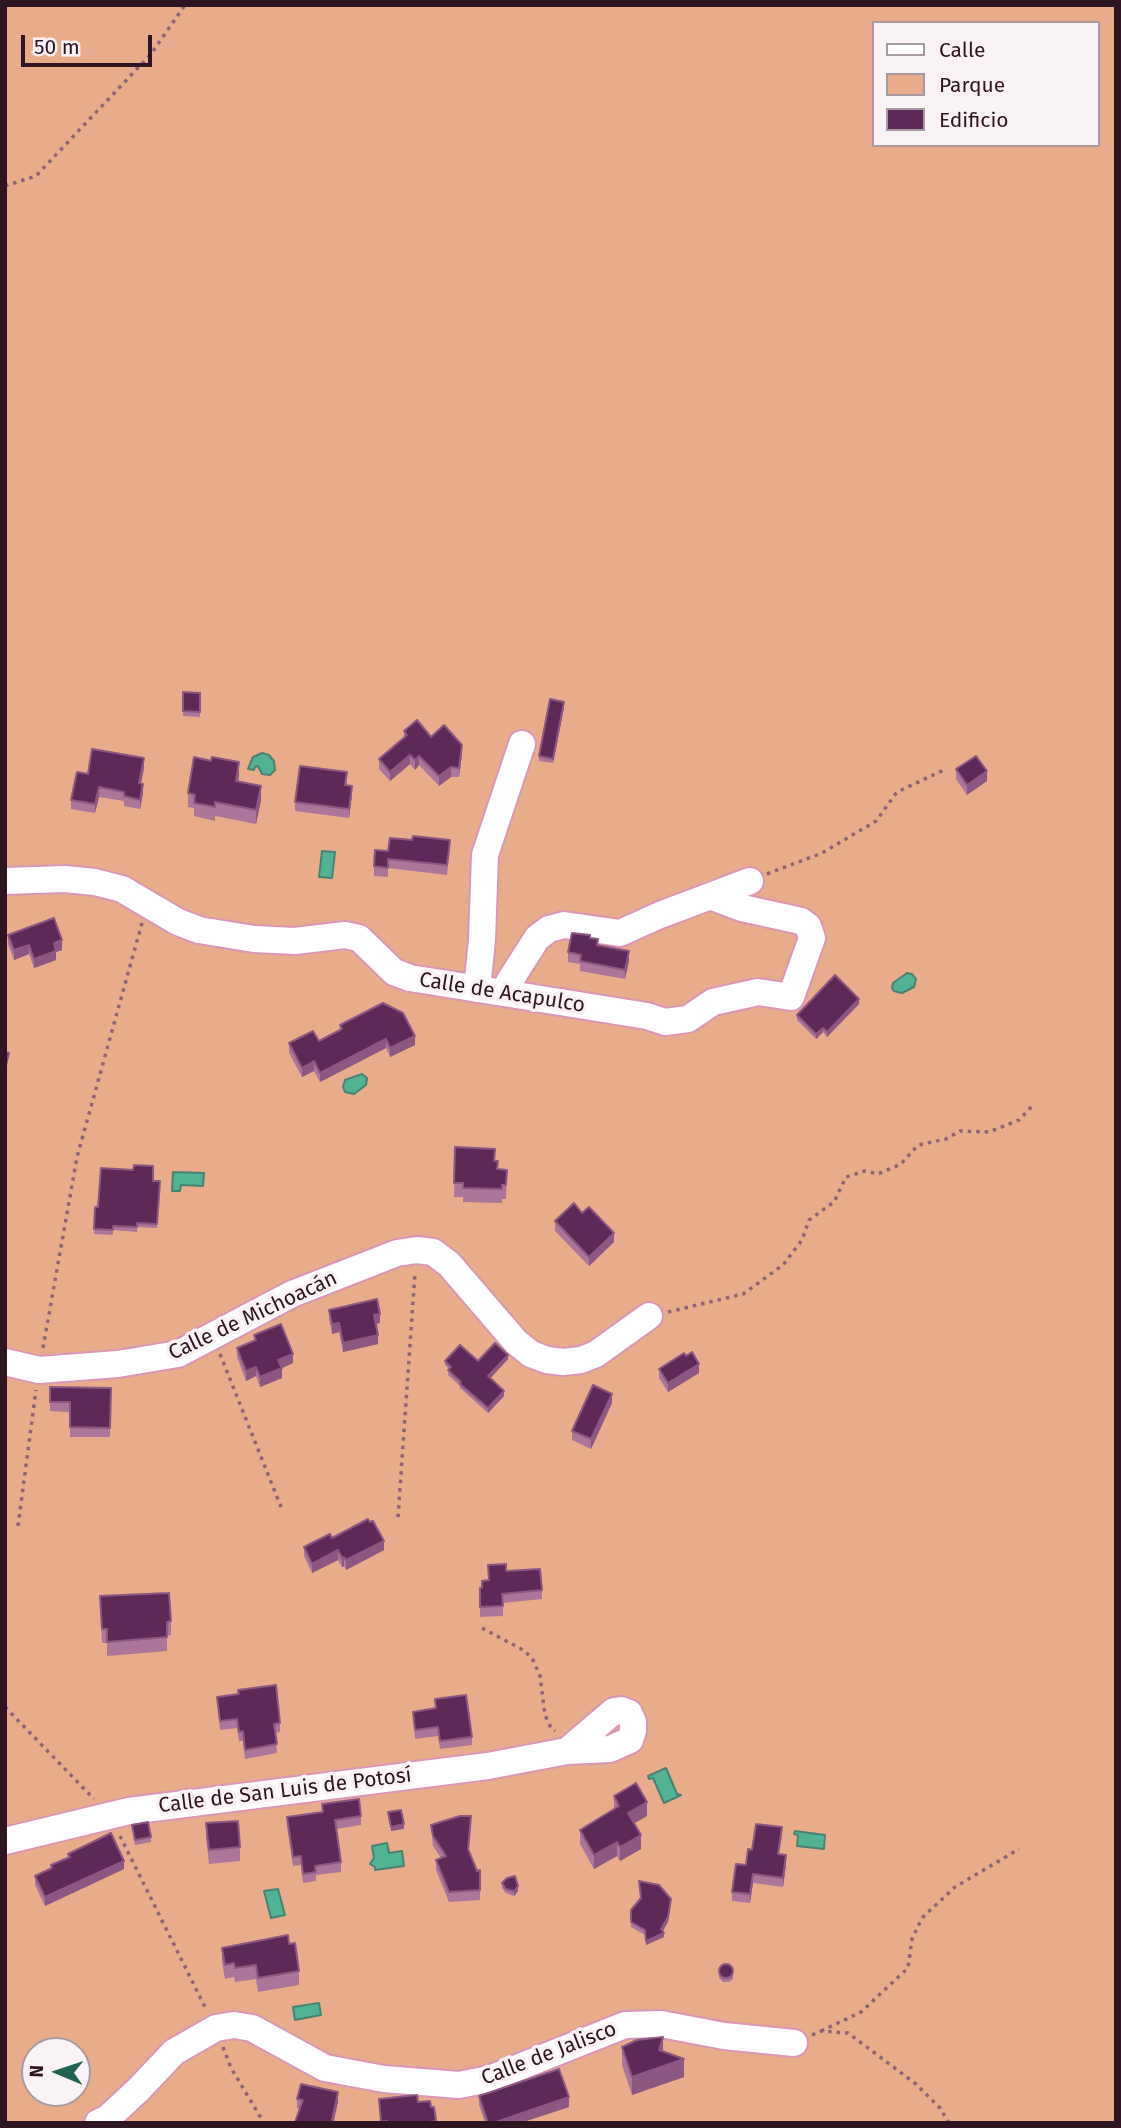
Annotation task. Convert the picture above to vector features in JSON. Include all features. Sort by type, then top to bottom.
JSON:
[{"type":"street","points":[[477,989],[485,856],[522,744]]},
{"type":"street","name":"Calle de Acapulco","points":[[5,881],[65,879],[95,882],[122,890],[178,922],[213,933],[295,941],[345,935],[359,938],[394,972],[410,978],[647,1016],[665,1022],[688,1019],[713,1002],[758,992],[791,997],[812,937],[808,926],[801,921],[742,908],[710,896]]},
{"type":"street","points":[[505,993],[537,938],[549,929],[564,925],[620,933],[750,881]]},
{"type":"street","points":[[416,1250],[433,1252],[449,1264],[516,1342],[530,1354],[547,1360],[563,1362],[589,1357],[649,1316]]},
{"type":"street","name":"Calle de Michoacán","points":[[5,1362],[39,1370],[157,1359],[178,1354],[292,1294],[397,1253],[416,1250]]},
{"type":"street","name":"Calle de San Luis de Potosí","points":[[5,1841],[110,1815],[488,1766],[574,1745]]},
{"type":"street","name":"Calle de Jalisco","points":[[98,2123],[108,2118],[139,2090],[174,2052],[216,2028],[234,2025],[252,2028],[325,2068],[384,2079],[459,2085],[489,2079],[625,2025],[661,2024],[724,2036],[794,2043]]},
{"type":"path","points":[[5,186],[36,176],[150,54],[185,5]]},
{"type":"path","points":[[750,881],[822,853],[876,821],[897,792],[946,769]]},
{"type":"path","points":[[18,1526],[39,1370],[76,1157],[147,904]]},
{"type":"path","points":[[649,1316],[743,1294],[783,1265],[802,1240],[809,1220],[834,1202],[846,1177],[865,1171],[878,1174],[901,1164],[918,1145],[946,1139],[960,1131],[989,1132],[1019,1120],[1034,1104]]},
{"type":"path","points":[[398,1517],[416,1250]]},
{"type":"path","points":[[213,1335],[281,1507]]},
{"type":"path","points":[[482,1628],[525,1651],[533,1660],[540,1676],[545,1715],[551,1728],[574,1745]]},
{"type":"path","points":[[5,1707],[110,1815],[216,2028],[231,2068],[264,2123]]},
{"type":"path","points":[[794,2043],[861,2012],[908,1968],[912,1939],[922,1918],[955,1887],[1019,1849]]},
{"type":"path","points":[[821,2031],[848,2033],[916,2084],[940,2108],[949,2123]]},
{"type":"green space","points":[[5,5],[1116,5],[1116,2123],[5,2123]]},
{"type":"shaded area","points":[[262,753],[269,755],[274,761],[275,770],[270,775],[262,774],[258,766],[254,770],[248,769],[253,757]]},
{"type":"shaded area","points":[[322,851],[335,852],[332,878],[319,877]]},
{"type":"shaded area","points":[[907,973],[916,979],[914,987],[902,993],[894,991],[893,983]]},
{"type":"shaded area","points":[[362,1074],[367,1078],[366,1085],[354,1094],[345,1092],[345,1080]]},
{"type":"shaded area","points":[[173,1172],[204,1173],[203,1186],[181,1185],[180,1191],[172,1191]]},
{"type":"shaded area","points":[[666,1768],[677,1794],[681,1795],[664,1803],[653,1778],[649,1779],[648,1776]]},
{"type":"shaded area","points":[[795,1831],[825,1835],[824,1849],[797,1846],[798,1835],[794,1834]]},
{"type":"shaded area","points":[[387,1843],[389,1853],[402,1851],[404,1866],[375,1870],[370,1864],[374,1858],[372,1846]]},
{"type":"shaded area","points":[[278,1889],[285,1915],[271,1918],[264,1891]]},
{"type":"shaded area","points":[[319,2003],[321,2015],[295,2020],[293,2007]]},
{"type":"building","points":[[183,692],[200,693],[200,712],[183,711]]},
{"type":"building","points":[[550,699],[564,702],[553,759],[539,756]]},
{"type":"building","points":[[417,720],[431,737],[444,725],[462,745],[459,768],[451,767],[439,776],[419,756],[415,760],[410,755],[390,772],[379,759],[407,735],[404,731]]},
{"type":"building","points":[[92,749],[144,758],[139,783],[143,784],[140,800],[124,796],[124,792],[99,787],[95,804],[71,800],[77,772],[88,774]]},
{"type":"building","points":[[976,756],[987,771],[967,785],[956,769]]},
{"type":"building","points":[[194,757],[239,762],[236,781],[261,786],[256,810],[215,802],[215,807],[194,803],[195,795],[188,793]]},
{"type":"building","points":[[300,766],[347,772],[345,785],[352,786],[349,809],[295,802]]},
{"type":"building","points":[[413,836],[450,840],[447,865],[388,859],[388,868],[374,866],[375,850],[388,851],[390,838],[412,840]]},
{"type":"building","points":[[54,918],[62,940],[54,943],[56,951],[34,959],[29,945],[14,950],[8,935]]},
{"type":"building","points":[[572,933],[590,935],[590,938],[598,939],[597,945],[629,951],[625,970],[580,961],[581,955],[568,952]]},
{"type":"building","points":[[835,975],[859,999],[827,1032],[823,1028],[816,1034],[797,1015]]},
{"type":"building","points":[[383,1003],[403,1013],[415,1036],[390,1048],[386,1039],[320,1073],[314,1061],[302,1068],[289,1043],[313,1031],[319,1041],[342,1029],[340,1025]]},
{"type":"building","points":[[5,1052],[9,1053],[6,1065],[5,1065]]},
{"type":"building","points":[[455,1147],[495,1149],[494,1161],[498,1161],[497,1169],[507,1170],[506,1185],[502,1185],[502,1189],[463,1188],[463,1183],[454,1183]]},
{"type":"building","points":[[134,1165],[153,1166],[153,1181],[160,1181],[157,1224],[137,1223],[137,1227],[113,1226],[113,1230],[94,1229],[101,1168],[133,1170]]},
{"type":"building","points":[[574,1203],[582,1213],[589,1207],[614,1233],[589,1257],[555,1221]]},
{"type":"building","points":[[377,1299],[380,1314],[374,1315],[378,1335],[343,1343],[339,1323],[332,1324],[329,1310]]},
{"type":"building","points":[[281,1324],[293,1354],[278,1360],[282,1368],[260,1377],[256,1367],[246,1371],[237,1348],[256,1340],[254,1335]]},
{"type":"building","points":[[495,1343],[508,1355],[488,1376],[504,1391],[488,1408],[460,1384],[448,1370],[451,1367],[445,1361],[460,1345],[478,1361]]},
{"type":"building","points":[[692,1352],[699,1364],[668,1383],[659,1369],[684,1353],[686,1356]]},
{"type":"building","points":[[593,1385],[612,1394],[591,1439],[572,1431]]},
{"type":"building","points":[[50,1387],[111,1388],[110,1428],[70,1427],[70,1402],[50,1402]]},
{"type":"building","points":[[368,1519],[373,1521],[384,1541],[346,1560],[338,1550],[312,1564],[304,1547],[330,1534],[332,1538]]},
{"type":"building","points":[[506,1564],[506,1571],[540,1569],[542,1590],[502,1594],[503,1606],[480,1607],[482,1581],[489,1580],[488,1565]]},
{"type":"building","points":[[169,1593],[171,1621],[167,1622],[167,1637],[107,1642],[107,1629],[102,1629],[100,1596]]},
{"type":"building","points":[[276,1685],[280,1723],[274,1724],[277,1744],[245,1750],[243,1731],[239,1732],[237,1719],[220,1721],[217,1697],[239,1694],[238,1690]]},
{"type":"building","points":[[466,1695],[472,1737],[440,1741],[438,1727],[415,1730],[413,1712],[436,1708],[435,1699]]},
{"type":"building","points":[[636,1783],[647,1802],[628,1813],[641,1835],[620,1847],[617,1842],[594,1855],[580,1830],[619,1806],[614,1796]]},
{"type":"building","points":[[359,1799],[361,1816],[335,1820],[341,1862],[315,1866],[316,1872],[303,1874],[301,1856],[293,1857],[287,1817],[323,1812],[322,1804]]},
{"type":"building","points":[[401,1810],[404,1824],[391,1827],[388,1812]]},
{"type":"building","points":[[460,1816],[471,1816],[468,1849],[477,1871],[480,1870],[480,1890],[449,1892],[436,1860],[446,1856],[433,1836],[431,1825]]},
{"type":"building","points":[[238,1821],[240,1847],[209,1850],[206,1823]]},
{"type":"building","points":[[148,1822],[151,1837],[135,1840],[132,1825]]},
{"type":"building","points":[[756,1824],[782,1827],[778,1854],[786,1855],[783,1878],[753,1874],[750,1894],[732,1892],[736,1864],[746,1865],[748,1849],[752,1850]]},
{"type":"building","points":[[111,1833],[124,1861],[45,1897],[35,1876],[70,1857],[68,1854]]},
{"type":"building","points":[[515,1876],[518,1886],[514,1891],[506,1889],[502,1883]]},
{"type":"building","points":[[639,1881],[659,1885],[671,1899],[668,1917],[661,1929],[664,1933],[646,1941],[645,1930],[631,1922],[631,1910],[641,1898]]},
{"type":"building","points":[[288,1935],[289,1944],[295,1943],[299,1971],[258,1978],[256,1965],[235,1968],[234,1963],[225,1965],[222,1948]]},
{"type":"building","points":[[726,1964],[731,1966],[731,1976],[726,1978],[721,1976],[719,1971],[721,1966]]},
{"type":"building","points":[[663,2037],[659,2050],[684,2059],[632,2077],[622,2047],[637,2040]]},
{"type":"building","points":[[559,2069],[569,2097],[488,2123],[479,2096]]},
{"type":"building","points":[[301,2084],[338,2092],[332,2120],[336,2123],[295,2122],[303,2100],[297,2099]]},
{"type":"building","points":[[417,2095],[418,2102],[430,2101],[431,2107],[434,2107],[436,2121],[381,2122],[379,2099]]}]
